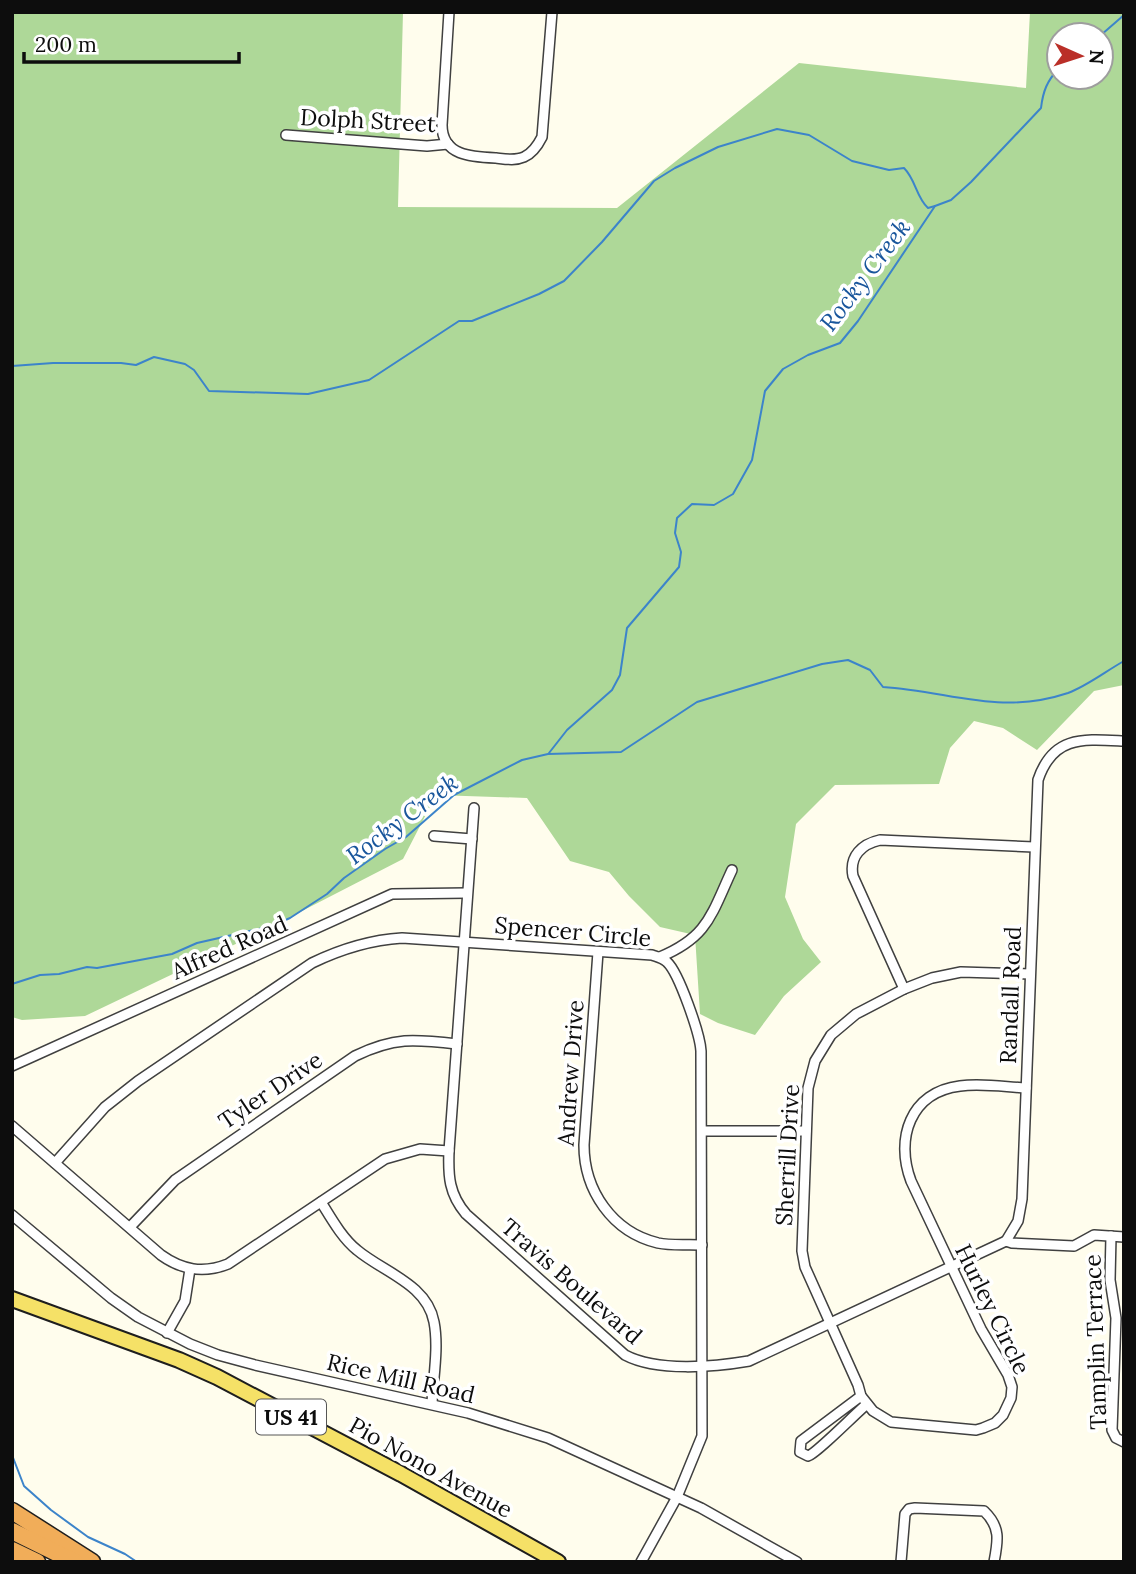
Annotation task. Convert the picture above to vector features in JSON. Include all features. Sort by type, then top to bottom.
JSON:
[{"type":"highway","points":[[12,1511],[92,1562]]},
{"type":"highway","points":[[12,1531],[75,1562]]},
{"type":"highway","points":[[12,1550],[37,1562]]},
{"type":"main road","name":"Pio Nono Avenue","points":[[12,1299],[179,1360],[217,1377],[401,1474],[558,1562]]},
{"type":"street","points":[[449,12],[442,125],[448,144],[463,155],[520,159],[535,149],[542,137],[552,12]]},
{"type":"street","name":"Dolph Street","points":[[286,135],[427,146],[448,144]]},
{"type":"street","name":"Randall Road","points":[[1006,1241],[1021,1212],[1038,779],[1046,762],[1067,743],[1077,740],[1124,741]]},
{"type":"street","name":"Travis Boulevard","points":[[474,808],[449,1151],[449,1184],[460,1207],[619,1351],[644,1363],[702,1365],[755,1359],[1006,1241]]},
{"type":"street","points":[[434,836],[472,839]]},
{"type":"street","points":[[904,989],[853,876],[852,864],[857,852],[871,842],[880,840],[1034,847]]},
{"type":"street","points":[[660,957],[688,944],[703,930],[732,870]]},
{"type":"street","name":"Alfred Road","points":[[12,1066],[393,894],[467,893]]},
{"type":"street","name":"Spencer Circle","points":[[54,1163],[105,1107],[130,1088],[312,962],[340,949],[386,939],[464,942],[660,957],[672,968],[700,1037],[702,1436],[677,1497],[641,1562]]},
{"type":"street","name":"Andrew Drive","points":[[598,951],[584,1145],[590,1184],[610,1215],[630,1232],[656,1242],[702,1245]]},
{"type":"street","name":"Sherrill Drive","points":[[830,1325],[810,1283],[803,1259],[810,1076],[822,1048],[846,1021],[904,989],[932,978],[961,972],[1030,974]]},
{"type":"street","name":"Tyler Drive","points":[[130,1227],[175,1180],[355,1056],[377,1045],[395,1041],[457,1044]]},
{"type":"street","name":"Hurley Circle","points":[[864,1400],[891,1422],[976,1430],[995,1423],[1007,1410],[1012,1393],[1008,1375],[981,1329],[951,1268],[905,1165],[904,1146],[911,1119],[930,1098],[952,1087],[967,1085],[1026,1088]]},
{"type":"street","points":[[12,1126],[166,1258],[190,1269],[205,1270],[228,1264],[385,1159],[420,1149],[449,1151]]},
{"type":"street","points":[[702,1131],[806,1131]]},
{"type":"street","points":[[321,1202],[356,1249],[406,1282],[419,1292],[427,1303],[435,1330],[432,1404]]},
{"type":"street","name":"Rice Mill Road","points":[[12,1215],[111,1297],[167,1333],[218,1355],[468,1413],[548,1438],[730,1523],[797,1562]]},
{"type":"street","points":[[1006,1241],[1074,1246],[1094,1235],[1124,1237]]},
{"type":"street","name":"Tamplin Terrace","points":[[1111,1236],[1110,1280],[1120,1325],[1112,1430],[1116,1438],[1124,1442]]},
{"type":"street","points":[[167,1333],[185,1301],[190,1269]]},
{"type":"street","points":[[830,1325],[864,1400]]},
{"type":"street","points":[[864,1400],[815,1453],[808,1456],[800,1452],[801,1441],[864,1400]]},
{"type":"street","points":[[901,1562],[905,1514],[915,1507],[984,1511],[998,1531],[993,1562]]},
{"type":"green space","points":[[12,12],[403,12],[398,207],[617,208],[799,63],[1026,88],[1030,12],[1124,12],[1124,685],[1094,691],[1037,750],[1003,728],[974,721],[950,748],[939,784],[835,785],[796,824],[785,897],[803,939],[821,962],[784,996],[755,1035],[700,1014],[695,935],[660,927],[609,872],[570,861],[527,798],[436,795],[403,859],[269,928],[85,1016],[22,1020],[12,1017]]},
{"type":"waterway","name":"Rocky Creek","points":[[1115,23],[1124,15]]},
{"type":"waterway","name":"Rocky Creek","points":[[549,753],[567,730],[612,690],[620,675],[627,628],[679,567],[681,552],[675,533],[677,518],[692,504],[714,505],[733,494],[752,460],[765,391],[783,369],[808,355],[840,343],[858,321],[935,206],[951,200],[971,182],[1041,108],[1045,89]]},
{"type":"waterway","points":[[12,366],[53,363],[136,365],[154,357],[185,364],[194,370],[209,391],[308,394],[369,380],[459,321],[472,321],[564,281],[602,242],[654,181],[675,168],[718,147],[777,129],[809,135],[852,161],[889,170],[904,168],[924,204],[928,208],[935,206]]},
{"type":"waterway","points":[[12,984],[40,975],[172,954],[197,943],[272,926],[290,918],[327,894],[344,878],[406,837],[454,795],[522,760],[548,754],[621,752],[697,702],[822,664],[848,660],[870,670],[883,687],[975,700],[1019,702],[1043,700],[1068,693],[1124,661]]},
{"type":"waterway","points":[[12,1455],[24,1486],[51,1510],[88,1537],[137,1562]]}]
